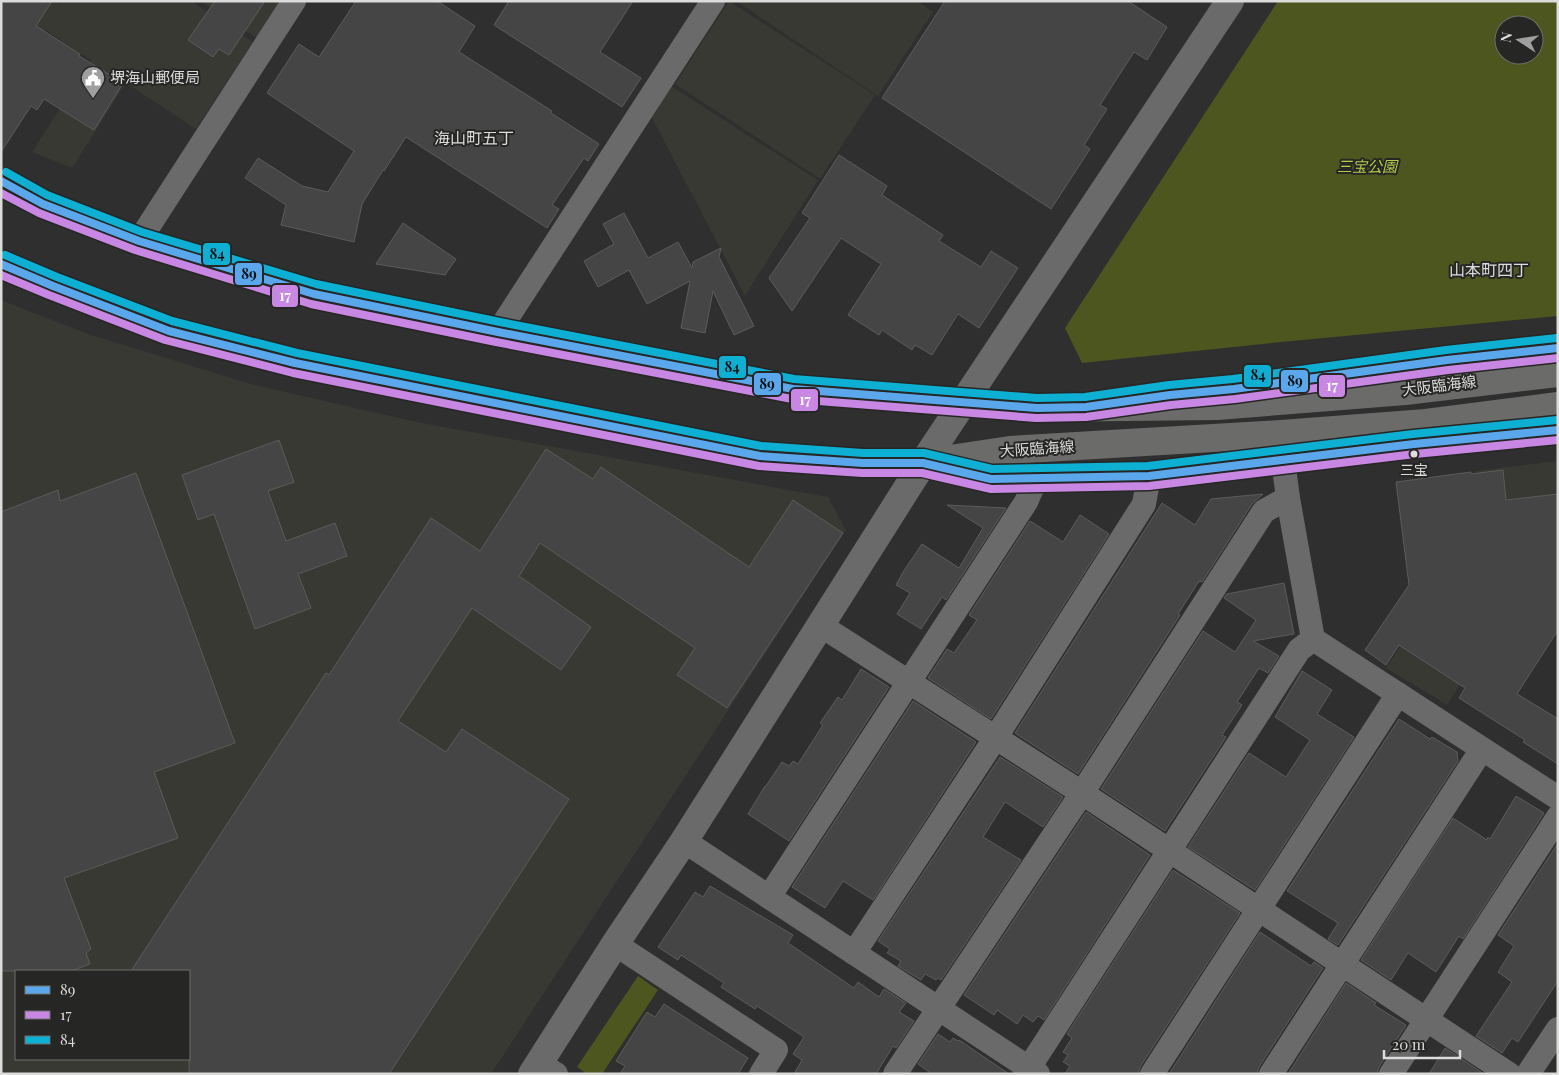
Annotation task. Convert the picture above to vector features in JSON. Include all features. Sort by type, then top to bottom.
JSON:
[{"type":"main road","name":"大阪臨海線","points":[[1,181],[44,204],[139,241],[314,294],[793,389],[1037,408],[1226,405],[1405,390],[1558,372]]},
{"type":"main road","name":"大阪臨海線","points":[[1,264],[169,331],[295,364],[760,456],[863,463],[923,463],[1010,450],[1300,433],[1426,423],[1558,406]]},
{"type":"main road","points":[[1086,407],[1447,360],[1558,348]]},
{"type":"main road","points":[[923,463],[991,479],[1036,480],[1149,476],[1414,444],[1558,430]]},
{"type":"street","points":[[139,241],[294,1]]},
{"type":"street","points":[[498,332],[713,1]]},
{"type":"street","points":[[542,1070],[615,944],[684,841],[923,463],[1220,5]]},
{"type":"street","points":[[1283,460],[1313,639],[1558,798]]},
{"type":"street","points":[[854,953],[996,737],[1144,504],[1149,476]]},
{"type":"street","points":[[769,897],[1026,502],[1036,480]]},
{"type":"street","points":[[896,1074],[1082,793],[1264,511],[1288,498]]},
{"type":"street","points":[[820,625],[1082,793],[1509,1074]]},
{"type":"street","points":[[684,841],[940,1008],[1030,1072],[1299,650],[1313,639]]},
{"type":"street","points":[[1152,1074],[1398,694]]},
{"type":"street","points":[[1271,1074],[1482,748]]},
{"type":"street","points":[[1391,1074],[1558,817]]},
{"type":"street","points":[[615,944],[776,1050],[761,1074]]},
{"type":"street","points":[[1528,1074],[1558,1029]]},
{"type":"shaded area","points":[[1,1],[62,1],[59,8],[63,1],[191,1],[253,42],[196,129],[126,83],[72,168],[32,152],[91,60],[45,30],[34,46]]},
{"type":"shaded area","points":[[200,1],[282,1],[258,39]]},
{"type":"shaded area","points":[[729,1],[875,95],[820,179],[675,84]]},
{"type":"shaded area","points":[[736,1],[917,1],[933,12],[878,96]]},
{"type":"shaded area","points":[[671,86],[818,180],[745,296],[652,118]]},
{"type":"shaded area","points":[[1,300],[88,334],[251,384],[417,422],[828,497],[846,530],[491,1074],[1,1074]]},
{"type":"shaded area","points":[[1558,461],[1558,557],[1540,560],[1447,705],[1386,668],[1452,569],[1484,564],[1475,471]]},
{"type":"green space","name":"三宝公園","points":[[1278,1],[1558,1],[1558,316],[1082,363],[1065,328]]},
{"type":"green space","points":[[638,976],[658,990],[602,1074],[587,1074],[577,1067]]},
{"type":"building","points":[[1,1],[52,1],[36,26],[80,54],[79,56],[123,83],[94,130],[44,99],[37,110],[31,106],[1,152]]},
{"type":"building","points":[[215,1],[265,1],[229,55],[219,49],[213,57],[188,40]]},
{"type":"building","points":[[356,1],[437,1],[475,26],[459,52],[552,111],[551,113],[599,144],[588,161],[584,158],[552,205],[559,209],[547,228],[406,137],[362,204],[354,242],[281,225],[286,205],[245,178],[258,158],[302,186],[328,192],[354,151],[267,93],[299,44],[319,57]]},
{"type":"building","points":[[509,1],[633,1],[600,52],[641,78],[622,107],[494,25]]},
{"type":"building","points":[[945,1],[1128,1],[1167,27],[1147,60],[1134,52],[1100,105],[1107,109],[1084,145],[1090,149],[1051,209],[882,98]]},
{"type":"building","points":[[839,155],[887,186],[882,195],[943,235],[939,241],[981,267],[991,251],[1018,268],[979,328],[958,314],[932,355],[915,345],[912,350],[882,330],[879,335],[848,315],[881,264],[841,238],[792,311],[769,278],[810,218],[802,213]]},
{"type":"building","points":[[624,213],[648,258],[678,242],[692,268],[693,262],[721,248],[719,257],[754,326],[734,335],[713,291],[705,333],[681,328],[690,281],[647,304],[629,270],[598,287],[584,261],[614,244],[603,224]]},
{"type":"building","points":[[403,223],[456,259],[445,275],[376,264]]},
{"type":"building","points":[[279,440],[294,482],[268,491],[286,541],[335,523],[347,556],[298,574],[311,608],[255,629],[214,514],[198,520],[182,475]]},
{"type":"building","points":[[546,449],[593,479],[601,467],[749,567],[793,500],[843,533],[727,708],[677,675],[695,648],[540,543],[519,576],[591,627],[561,670],[472,608],[398,721],[446,752],[462,729],[569,799],[389,1074],[189,1074],[190,970],[132,970],[326,673],[329,675],[431,518],[480,551]]},
{"type":"building","points":[[1503,470],[1506,500],[1558,494],[1558,630],[1517,694],[1558,719],[1558,764],[1523,742],[1525,740],[1459,698],[1465,688],[1399,645],[1386,665],[1365,650],[1409,585],[1396,482],[1471,472],[1471,474]]},
{"type":"building","points":[[136,473],[235,743],[154,772],[178,838],[64,878],[91,949],[86,953],[90,964],[74,970],[1,971],[1,512],[58,490],[60,501]]},
{"type":"building","points":[[1263,494],[1252,504],[1202,582],[1199,581],[1178,614],[1180,615],[1078,774],[1015,733],[1162,503],[1195,525],[1211,499]]},
{"type":"building","points":[[947,505],[1006,508],[946,600],[942,597],[921,629],[897,614],[910,593],[896,585],[903,572],[922,544],[959,568],[983,528]]},
{"type":"building","points":[[1080,515],[1109,534],[991,719],[928,678],[947,649],[954,653],[977,620],[969,615],[1030,521],[1063,542]]},
{"type":"building","points":[[1284,583],[1294,634],[1253,641],[1279,656],[1268,673],[1259,668],[1237,702],[1242,705],[1222,735],[1226,737],[1165,831],[1101,789],[1203,631],[1235,652],[1256,620],[1224,598],[1227,594]]},
{"type":"building","points":[[861,669],[889,687],[789,841],[748,814],[782,762],[789,766],[793,761],[798,764],[823,725],[820,723],[838,697],[842,700]]},
{"type":"building","points":[[1302,671],[1332,690],[1317,714],[1354,737],[1255,890],[1188,847],[1249,753],[1286,777],[1310,740],[1275,717]]},
{"type":"building","points":[[913,701],[976,742],[873,900],[843,881],[825,908],[792,887]]},
{"type":"building","points":[[1399,719],[1430,739],[1432,737],[1457,752],[1458,761],[1338,945],[1328,939],[1338,923],[1287,891]]},
{"type":"building","points":[[1000,757],[1063,797],[1043,827],[1005,802],[983,837],[1021,860],[941,980],[938,978],[936,980],[925,974],[921,980],[898,966],[901,961],[887,953],[890,949],[878,941]]},
{"type":"building","points":[[1516,796],[1544,813],[1463,939],[1459,936],[1436,972],[1408,953],[1391,980],[1361,960],[1453,818],[1487,840],[1488,837],[1490,839]]},
{"type":"building","points":[[1086,812],[1150,855],[1044,1020],[1038,1016],[1033,1022],[1023,1015],[1017,1024],[997,1010],[994,1015],[964,995]]},
{"type":"building","points":[[1558,843],[1558,981],[1518,1042],[1512,1038],[1502,1053],[1476,1036],[1512,982],[1498,972],[1514,946],[1498,935]]},
{"type":"building","points":[[1173,870],[1240,913],[1140,1067],[1138,1074],[1065,1074],[1070,1066],[1063,1062],[1068,1055],[1063,1052],[1072,1038],[1067,1034]]},
{"type":"building","points":[[710,886],[793,935],[788,943],[854,988],[858,982],[879,997],[884,989],[906,1003],[899,1012],[914,1021],[896,1048],[893,1046],[876,1074],[794,1074],[802,1060],[793,1054],[804,1037],[757,1006],[755,1009],[721,987],[724,983],[681,955],[678,960],[658,947],[695,892],[703,897]]},
{"type":"building","points":[[1260,932],[1311,966],[1314,962],[1323,968],[1259,1067],[1257,1074],[1169,1074]]},
{"type":"building","points":[[1346,983],[1376,1003],[1374,1005],[1406,1025],[1379,1067],[1377,1074],[1288,1074]]},
{"type":"building","points":[[664,1004],[748,1058],[738,1074],[620,1074],[625,1066],[616,1061],[647,1012],[655,1017]]},
{"type":"building","points":[[938,1034],[950,1042],[953,1038],[959,1040],[1009,1074],[932,1074],[918,1064]]},
{"type":"building","points":[[1445,1048],[1484,1074],[1429,1074]]},
{"type":"transit line","name":"84","points":[[6,172],[47,195],[142,232],[316,284],[794,379],[1037,398],[1085,397],[1446,350],[1557,338]]},
{"type":"transit line","name":"89","points":[[1,181],[43,204],[139,241],[314,294],[793,389],[1037,408],[1086,407],[1447,360],[1558,348]]},
{"type":"transit line","name":"17","points":[[1,193],[39,213],[135,250],[311,304],[792,399],[1036,418],[1086,417],[1448,370],[1558,358]]},
{"type":"transit line","name":"84","points":[[5,255],[172,321],[297,353],[761,446],[863,453],[924,453],[992,469],[1148,466],[1413,434],[1557,420]]},
{"type":"transit line","name":"89","points":[[1,264],[169,331],[295,363],[760,456],[863,463],[923,463],[991,479],[1149,476],[1414,444],[1558,430]]},
{"type":"transit line","name":"17","points":[[1,275],[165,340],[293,373],[759,466],[862,473],[922,473],[991,489],[1149,486],[1415,454],[1558,440]]},
{"type":"place","name":"堺海山郵便局","points":[[93,99]]},
{"type":"place","name":"三宝","points":[[1414,454]]},
{"type":"district","name":"海山町五丁","points":[[474,138]]},
{"type":"district","name":"山本町四丁","points":[[1489,270]]}]
